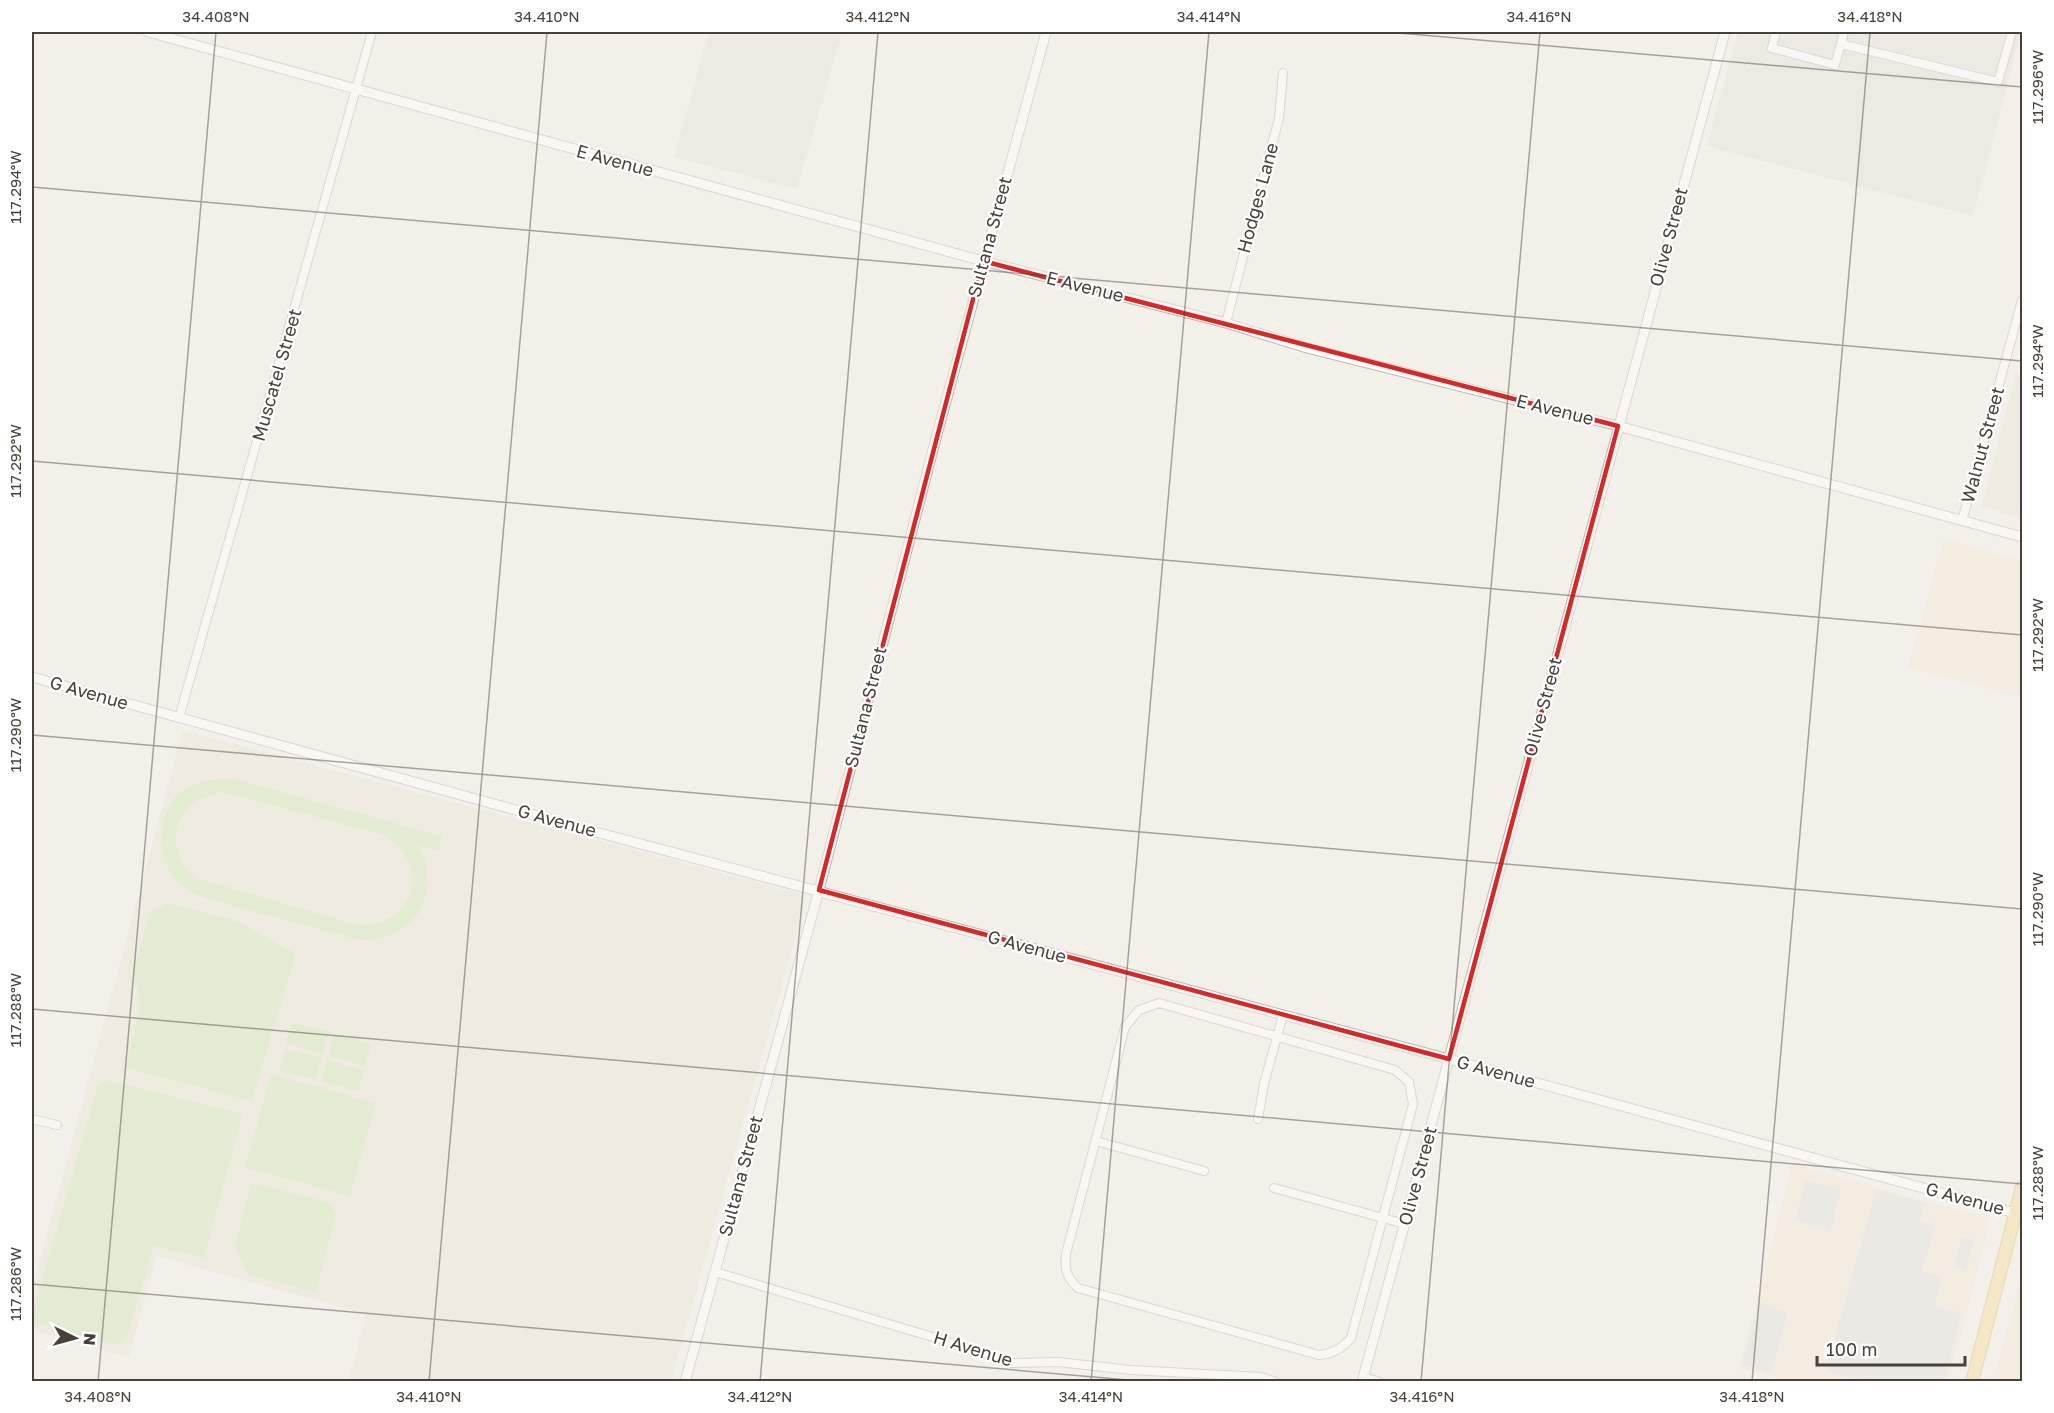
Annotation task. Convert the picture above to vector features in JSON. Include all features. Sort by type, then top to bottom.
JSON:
[{"type":"main road","points":[[1972,1382],[2019,1214],[2022,1187]]},
{"type":"street","name":"E Avenue","points":[[148,32],[983,261],[1226,323],[1307,348],[1618,426],[2022,537]]},
{"type":"street","name":"Muscatel Street","points":[[179,718],[372,32]]},
{"type":"street","name":"Sultana Street","points":[[685,1382],[819,890],[983,261],[1046,32]]},
{"type":"street","name":"Olive Street","points":[[1363,1379],[1725,32]]},
{"type":"street","points":[[1776,32],[1772,48],[1835,65],[1844,32]]},
{"type":"street","points":[[1841,44],[1998,82],[2012,32]]},
{"type":"street","name":"Hodges Lane","points":[[1226,323],[1279,118],[1283,73]]},
{"type":"street","name":"Walnut Street","points":[[1962,521],[2022,300]]},
{"type":"street","name":"G Avenue","points":[[32,677],[592,831],[1449,1059],[2019,1214]]},
{"type":"street","points":[[1159,1003],[1395,1070],[1409,1082],[1413,1104],[1351,1338],[1342,1348],[1319,1355],[1078,1288],[1069,1280],[1065,1265],[1066,1254],[1096,1141],[1125,1027],[1138,1010],[1159,1003]]},
{"type":"street","points":[[1258,1119],[1264,1083],[1283,1015]]},
{"type":"street","points":[[32,1119],[57,1125]]},
{"type":"street","points":[[1096,1141],[1204,1171]]},
{"type":"street","points":[[1274,1188],[1405,1224]]},
{"type":"street","name":"H Avenue","points":[[715,1272],[927,1335],[1011,1363],[1058,1362],[1131,1370],[1261,1377],[1276,1382]]},
{"type":"street","points":[[1363,1379],[1380,1382]]},
{"type":"highlighted area","points":[[983,261],[1618,426],[1449,1059],[819,890]]},
{"type":"shaded area","points":[[709,32],[842,32],[797,189],[674,157]]},
{"type":"shaded area","points":[[1738,32],[2021,32],[1973,216],[1707,146]]},
{"type":"shaded area","points":[[2016,373],[2022,375],[2022,518],[1981,507]]},
{"type":"shaded area","points":[[1944,539],[2022,561],[2022,698],[1908,667]]},
{"type":"shaded area","points":[[183,730],[807,896],[671,1381],[349,1381],[366,1314],[156,1256],[129,1358],[32,1330],[32,1289]]},
{"type":"shaded area","points":[[1793,1164],[1984,1217],[1989,1228],[1948,1381],[1786,1381],[1739,1369]]},
{"type":"shaded area","points":[[1806,1180],[1841,1190],[1830,1230],[1795,1220]]},
{"type":"shaded area","points":[[1876,1190],[1925,1203],[1920,1221],[1935,1224],[1922,1272],[1942,1277],[1934,1306],[1962,1313],[1944,1381],[1869,1381],[1826,1371]]},
{"type":"shaded area","points":[[1962,1237],[1974,1240],[1966,1270],[1954,1267]]},
{"type":"shaded area","points":[[2022,1272],[2022,1381],[1993,1381],[2011,1317]]},
{"type":"shaded area","points":[[1759,1303],[1788,1312],[1771,1373],[1742,1364]]},
{"type":"green space","points":[[217,779],[234,779],[442,836],[438,850],[419,846],[426,864],[428,881],[419,911],[409,923],[396,932],[379,938],[360,940],[205,898],[190,890],[180,883],[169,870],[162,850],[162,828],[169,807],[182,791],[196,784]],"holes":[[[223,792],[381,834],[398,846],[408,860],[413,876],[411,891],[405,904],[394,916],[377,923],[357,925],[196,878],[178,852],[176,838],[178,825],[193,804],[207,796]]]},
{"type":"green space","points":[[168,903],[239,922],[296,954],[252,1101],[126,1068],[140,1007],[134,970],[149,913]]},
{"type":"green space","points":[[292,1023],[329,1032],[323,1054],[286,1044]]},
{"type":"green space","points":[[334,1034],[371,1044],[365,1066],[328,1056]]},
{"type":"green space","points":[[285,1049],[322,1058],[316,1080],[279,1071]]},
{"type":"green space","points":[[327,1060],[364,1070],[358,1091],[322,1082]]},
{"type":"green space","points":[[271,1074],[376,1103],[350,1196],[245,1167]]},
{"type":"green space","points":[[106,1080],[243,1114],[204,1258],[154,1246],[126,1340],[114,1345],[32,1322],[32,1315],[98,1085]]},
{"type":"green space","points":[[251,1183],[331,1203],[336,1214],[316,1292],[249,1275],[235,1246]]}]
